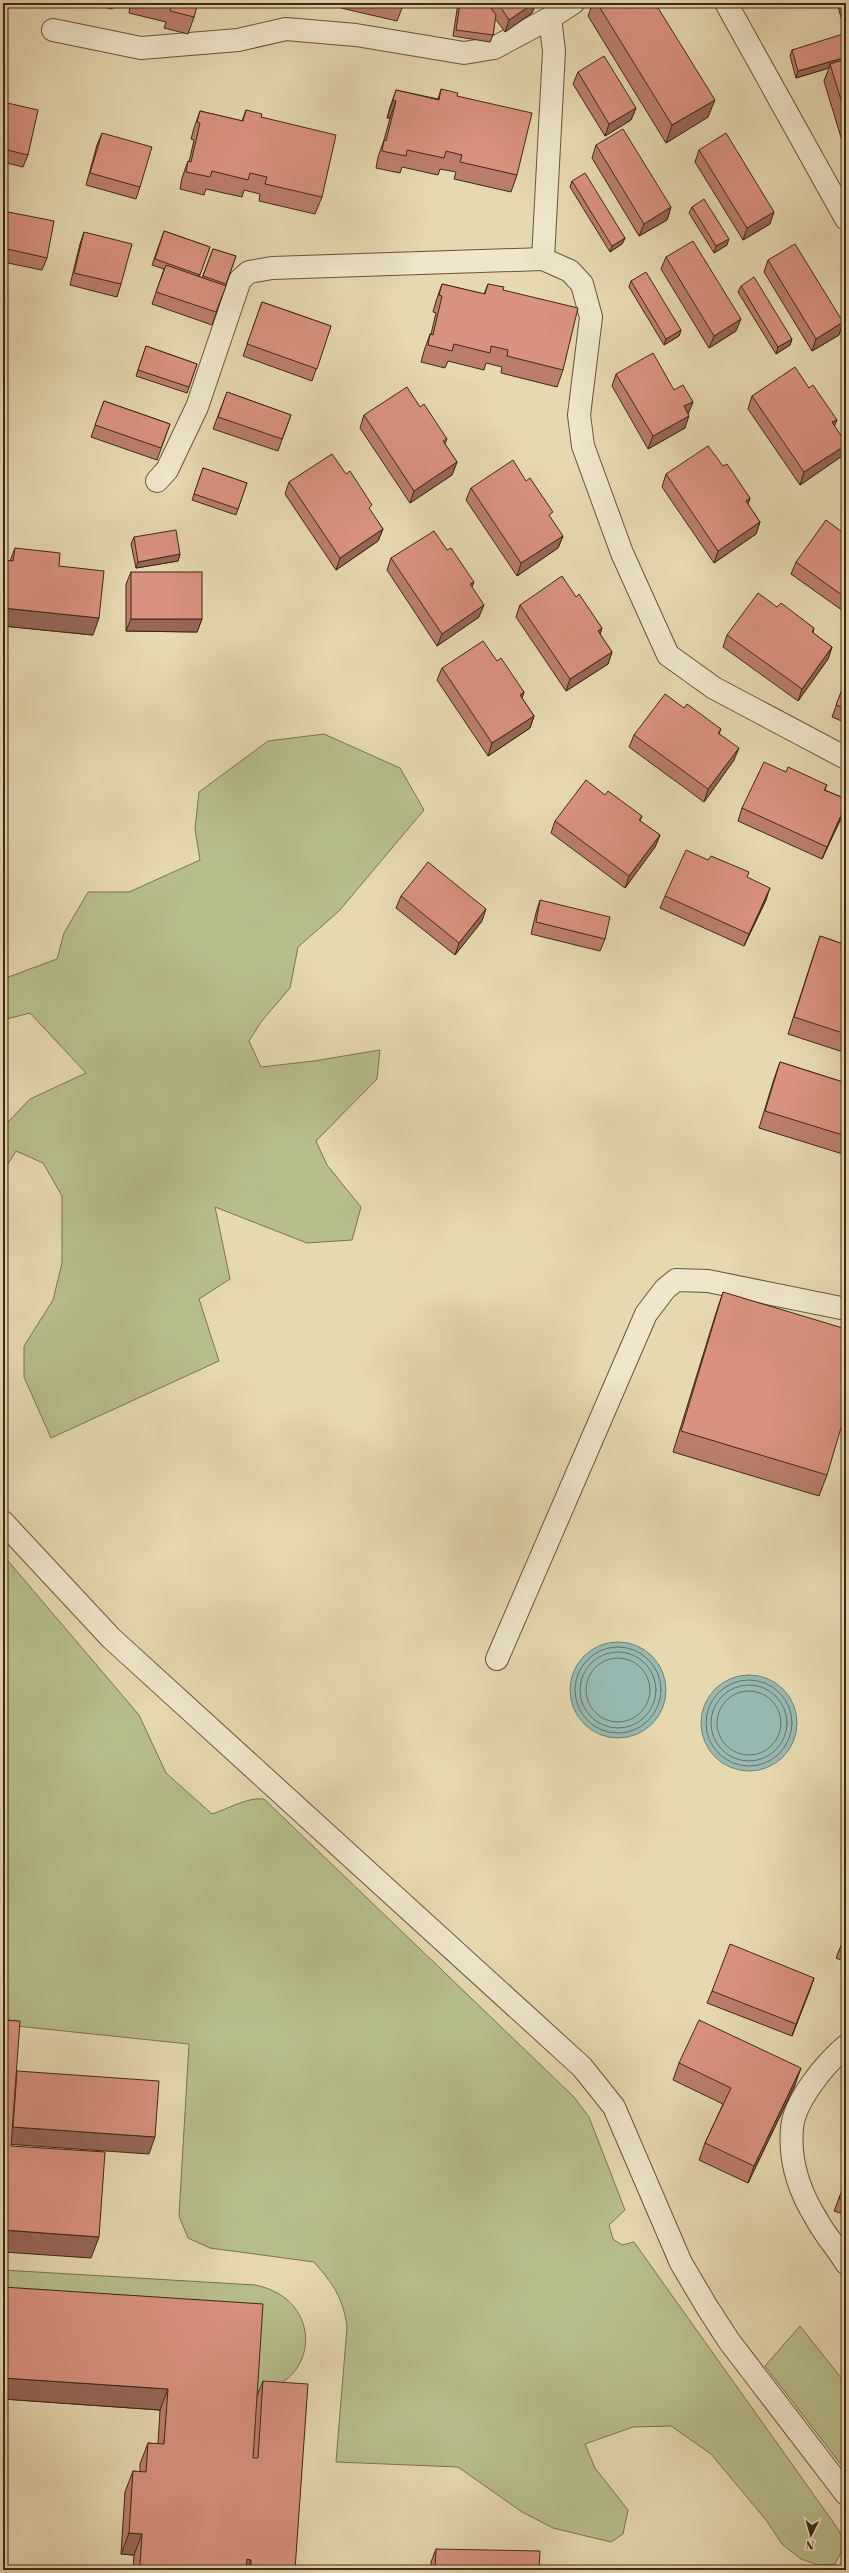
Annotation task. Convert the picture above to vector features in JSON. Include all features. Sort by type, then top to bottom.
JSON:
[{"type":"street","points":[[53,30],[141,48],[238,40],[286,29],[356,35],[464,53],[494,48],[550,18],[573,3]]},
{"type":"street","points":[[726,3],[846,219]]},
{"type":"street","points":[[543,259],[554,51],[550,18]]},
{"type":"street","points":[[157,481],[167,470],[197,407],[240,280],[249,272],[272,268],[543,259],[570,271],[582,284],[592,317],[579,415],[583,446],[622,553],[668,655],[714,688],[846,758]]},
{"type":"street","points":[[497,1659],[646,1314],[665,1289],[676,1280],[708,1281],[846,1309]]},
{"type":"street","points":[[3,1522],[112,1638],[582,2067],[614,2107],[680,2263],[707,2307],[729,2341],[846,2494]]},
{"type":"street","points":[[846,2046],[835,2055],[804,2095],[792,2127],[794,2173],[817,2221],[846,2263]]},
{"type":"green space","points":[[324,734],[400,768],[424,810],[339,911],[298,947],[290,988],[261,1022],[249,1041],[261,1067],[314,1061],[380,1050],[377,1079],[316,1141],[327,1165],[361,1207],[352,1240],[307,1243],[215,1207],[230,1279],[199,1299],[219,1361],[51,1438],[24,1377],[24,1346],[53,1300],[62,1263],[62,1196],[43,1163],[16,1151],[3,1172],[3,1116],[8,1122],[30,1099],[86,1073],[30,1013],[3,1020],[3,979],[57,959],[64,933],[88,892],[129,892],[200,860],[195,829],[199,792],[268,741]]},
{"type":"green space","points":[[3,1555],[139,1715],[166,1773],[212,1814],[244,1802],[264,1799],[574,2097],[589,2117],[625,2210],[609,2225],[613,2239],[622,2245],[634,2242],[838,2529],[845,2544],[835,2564],[818,2565],[801,2559],[782,2544],[766,2520],[711,2454],[671,2426],[633,2427],[585,2444],[595,2468],[628,2510],[623,2534],[611,2542],[553,2528],[522,2512],[458,2467],[336,2462],[347,2327],[343,2307],[332,2284],[314,2262],[210,2248],[188,2238],[179,2216],[189,2044],[16,2026],[3,2013]]},
{"type":"green space","points":[[3,2270],[255,2285],[278,2293],[294,2307],[303,2323],[306,2341],[302,2359],[292,2374],[276,2386],[255,2391],[3,2307]]},
{"type":"green space","points":[[800,2326],[846,2384],[846,2471],[765,2366]]},
{"type":"water","points":[[618,1642],[636,1646],[652,1656],[662,1672],[666,1690],[662,1708],[652,1724],[636,1734],[618,1738],[600,1734],[584,1724],[574,1708],[570,1690],[574,1672],[584,1656],[600,1646]]},
{"type":"water","points":[[749,1675],[767,1679],[783,1689],[793,1705],[797,1723],[793,1741],[783,1757],[767,1767],[749,1771],[731,1767],[715,1757],[705,1741],[701,1723],[705,1705],[715,1689],[731,1679]]},
{"type":"building","points":[[165,3],[195,3],[194,5],[197,6],[194,17],[170,11],[172,5]]},
{"type":"building","points":[[460,3],[487,3],[496,15],[493,35],[456,30]]},
{"type":"building","points":[[498,3],[534,3],[509,20]]},
{"type":"building","points":[[597,3],[655,3],[715,100],[672,125]]},
{"type":"building","points":[[843,34],[846,43],[846,57],[798,71],[792,50]]},
{"type":"building","points":[[604,56],[636,108],[609,124],[578,72]]},
{"type":"building","points":[[846,59],[846,116],[830,64]]},
{"type":"building","points":[[441,89],[458,93],[457,96],[532,113],[517,175],[460,162],[462,155],[446,151],[444,158],[407,150],[406,156],[382,151],[396,101],[393,100],[396,90],[439,100]]},
{"type":"building","points":[[3,102],[38,110],[28,155],[3,149]]},
{"type":"building","points":[[246,110],[262,114],[261,117],[336,135],[322,197],[265,184],[267,177],[250,173],[248,180],[212,171],[210,177],[186,172],[188,161],[191,162],[200,123],[197,122],[200,111],[243,121]]},
{"type":"building","points":[[623,129],[671,207],[644,224],[596,145]]},
{"type":"building","points":[[102,133],[152,147],[140,187],[90,173]]},
{"type":"building","points":[[726,133],[774,212],[747,228],[699,150]]},
{"type":"building","points":[[585,173],[625,238],[612,246],[572,181]]},
{"type":"building","points":[[704,199],[729,239],[716,246],[692,207]]},
{"type":"building","points":[[3,211],[54,221],[47,258],[3,248]]},
{"type":"building","points":[[164,231],[210,247],[200,275],[155,259]]},
{"type":"building","points":[[84,232],[132,244],[121,284],[74,273]]},
{"type":"building","points":[[693,241],[741,319],[714,336],[666,257]]},
{"type":"building","points":[[795,244],[843,322],[816,339],[768,260]]},
{"type":"building","points":[[213,249],[236,256],[226,284],[203,276]]},
{"type":"building","points":[[166,265],[226,286],[216,312],[156,292]]},
{"type":"building","points":[[646,272],[681,330],[666,339],[631,281]]},
{"type":"building","points":[[754,277],[792,339],[778,347],[741,286]]},
{"type":"building","points":[[442,284],[485,294],[488,284],[504,287],[503,290],[578,308],[563,370],[507,356],[508,350],[491,346],[490,353],[454,344],[452,351],[428,345],[430,334],[433,335],[442,296],[439,295]]},
{"type":"building","points":[[262,302],[331,326],[317,369],[247,344]]},
{"type":"building","points":[[146,346],[197,364],[189,387],[138,370]]},
{"type":"building","points":[[653,353],[674,390],[683,385],[693,402],[684,406],[689,416],[653,436],[616,374]]},
{"type":"building","points":[[795,367],[809,388],[813,385],[837,420],[832,422],[846,443],[846,445],[804,472],[752,396]]},
{"type":"building","points":[[407,387],[420,407],[424,404],[447,439],[443,441],[457,462],[414,491],[364,415]]},
{"type":"building","points":[[227,392],[291,415],[282,439],[218,417]]},
{"type":"building","points":[[104,401],[170,424],[161,448],[95,425]]},
{"type":"building","points":[[708,446],[723,466],[727,464],[750,498],[746,501],[760,522],[718,551],[666,474]]},
{"type":"building","points":[[332,454],[346,474],[350,471],[372,505],[369,508],[383,529],[340,558],[289,482]]},
{"type":"building","points":[[513,460],[526,481],[530,478],[553,512],[549,515],[563,536],[521,563],[471,488]]},
{"type":"building","points":[[203,468],[247,483],[238,509],[194,494]]},
{"type":"building","points":[[826,520],[846,535],[846,598],[796,562]]},
{"type":"building","points":[[176,530],[180,554],[138,562],[134,537]]},
{"type":"building","points":[[434,531],[447,550],[451,548],[474,582],[470,584],[484,605],[442,634],[391,558]]},
{"type":"building","points":[[15,548],[60,553],[59,566],[104,571],[99,618],[3,608],[3,560],[13,561]]},
{"type":"building","points":[[131,572],[202,572],[202,619],[131,619]]},
{"type":"building","points":[[562,576],[576,597],[579,594],[602,628],[598,631],[612,652],[570,679],[520,605]]},
{"type":"building","points":[[758,593],[777,607],[781,603],[814,628],[812,632],[832,647],[802,689],[727,635]]},
{"type":"building","points":[[483,641],[497,661],[501,658],[524,692],[520,695],[534,716],[492,743],[442,668]]},
{"type":"building","points":[[846,679],[846,709],[836,705]]},
{"type":"building","points":[[665,694],[684,708],[687,704],[721,729],[718,733],[739,748],[708,789],[634,735]]},
{"type":"building","points":[[764,762],[786,772],[788,767],[827,785],[824,790],[846,799],[846,804],[827,847],[742,808]]},
{"type":"building","points":[[586,780],[605,795],[608,791],[642,816],[639,820],[660,835],[629,876],[555,821]]},
{"type":"building","points":[[686,850],[708,860],[711,856],[749,872],[747,877],[770,888],[749,934],[665,896]]},
{"type":"building","points":[[428,862],[486,909],[459,943],[401,896]]},
{"type":"building","points":[[540,900],[610,917],[605,939],[536,922]]},
{"type":"building","points":[[820,936],[846,945],[846,1034],[794,1017]]},
{"type":"building","points":[[780,1062],[846,1083],[846,1136],[765,1111]]},
{"type":"building","points":[[723,1292],[846,1329],[846,1411],[827,1475],[681,1431]]},
{"type":"building","points":[[846,1933],[846,1948],[841,1946]]},
{"type":"building","points":[[730,1944],[814,1978],[796,2024],[712,1991]]},
{"type":"building","points":[[3,2020],[20,2021],[11,2146],[105,2152],[99,2237],[3,2230]]},
{"type":"building","points":[[699,2020],[801,2068],[754,2166],[705,2143],[731,2088],[679,2063]]},
{"type":"building","points":[[17,2071],[159,2081],[155,2137],[13,2127]]},
{"type":"building","points":[[846,2180],[846,2201],[839,2198]]},
{"type":"building","points":[[3,2287],[263,2304],[253,2458],[258,2458],[263,2381],[308,2384],[295,2570],[251,2570],[251,2560],[247,2559],[246,2570],[156,2570],[156,2568],[140,2566],[142,2534],[129,2533],[133,2471],[146,2472],[148,2443],[164,2444],[168,2389],[3,2378]]},
{"type":"building","points":[[436,2549],[540,2551],[539,2570],[435,2570]]}]
